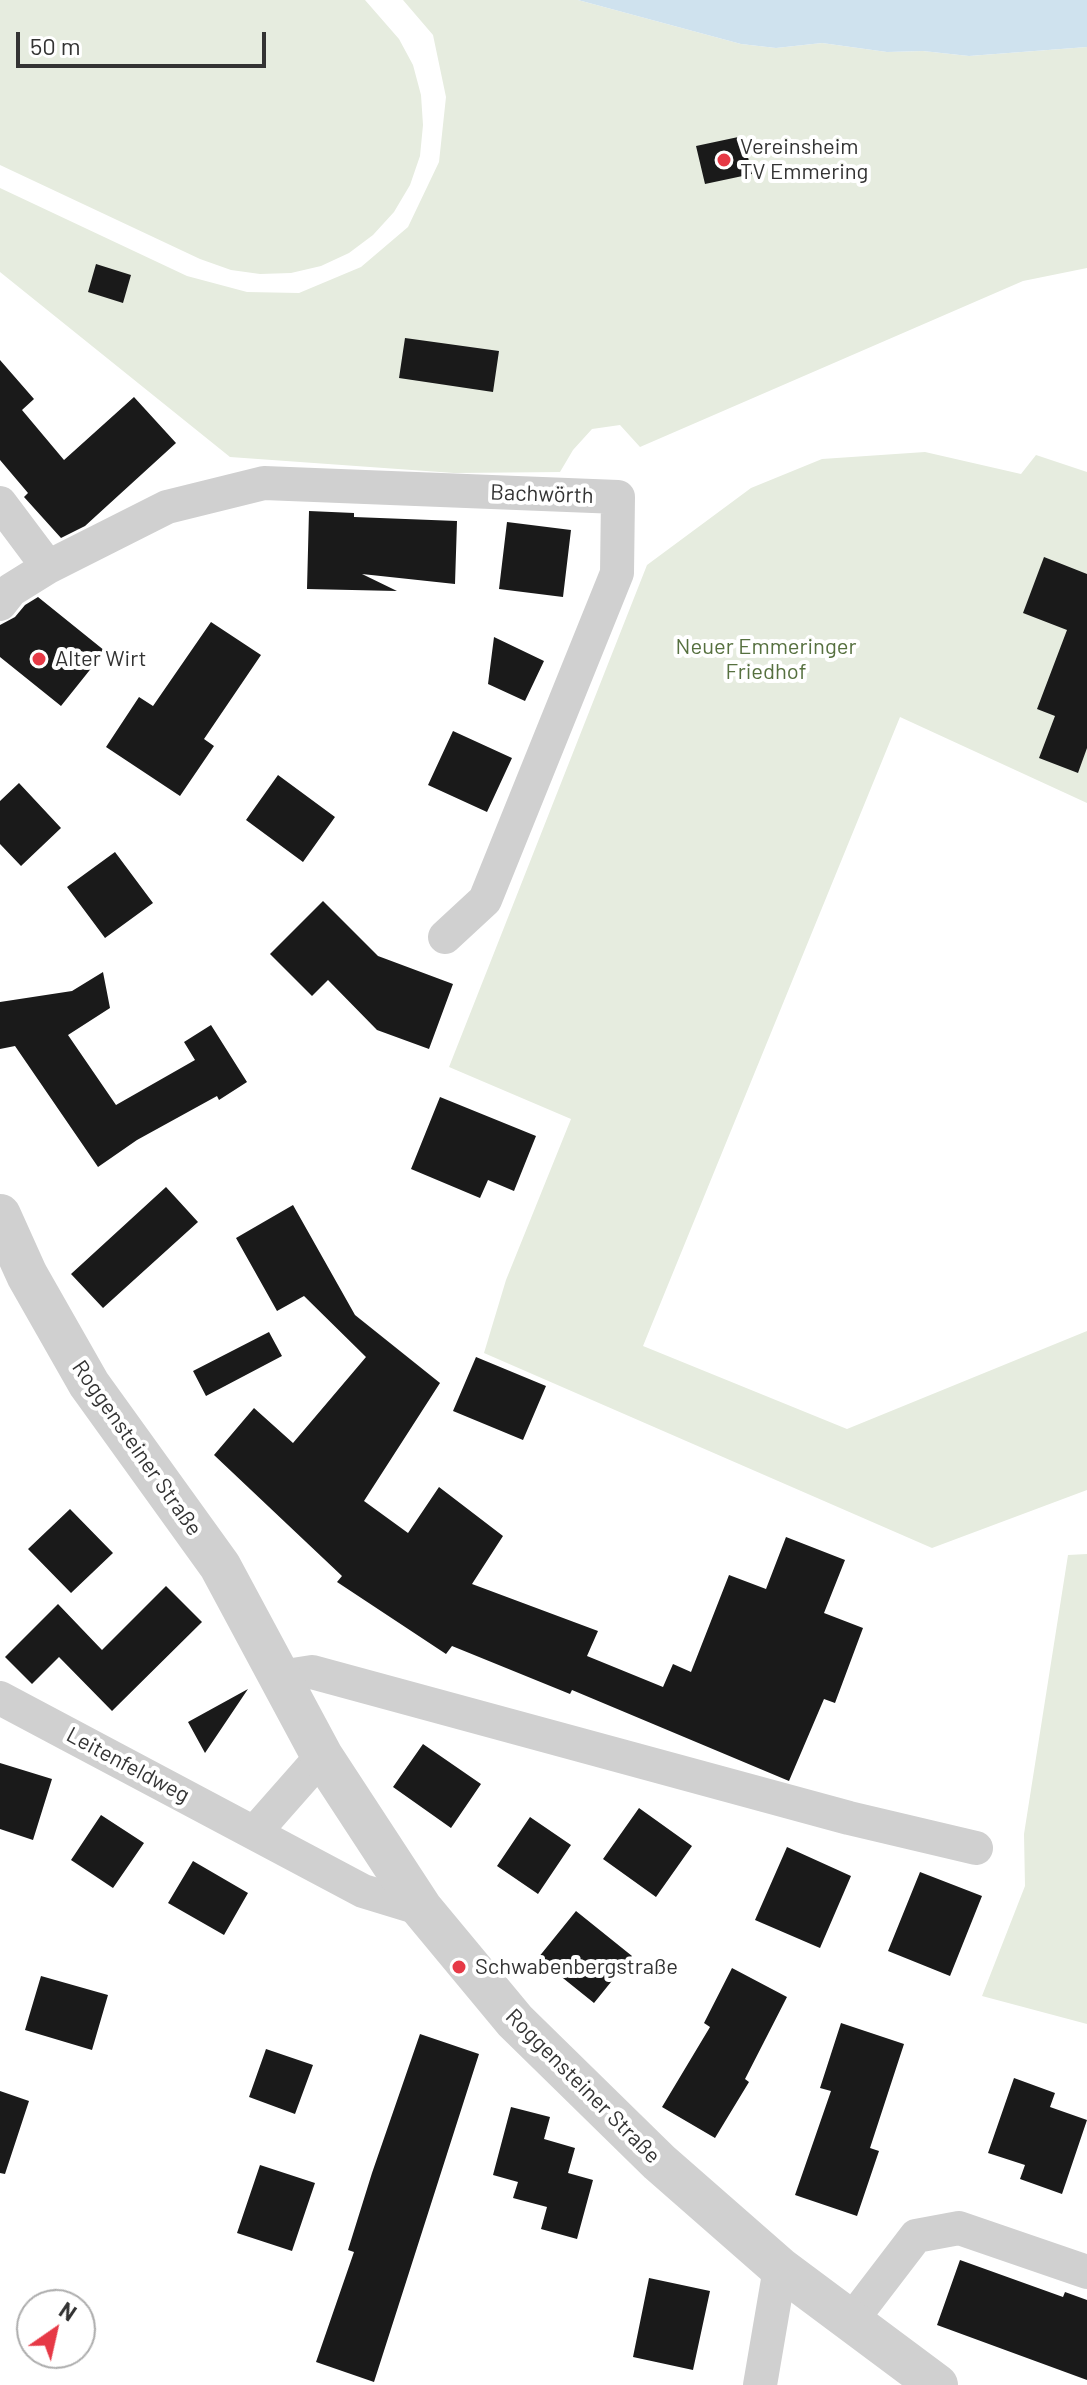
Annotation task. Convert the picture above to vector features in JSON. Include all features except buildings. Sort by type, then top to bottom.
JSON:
[{"type":"street","name":"Bachwörth","points":[[0,604],[11,590],[48,567],[167,507],[264,483],[618,497],[617,573],[485,900],[445,937]]},
{"type":"street","points":[[0,503],[48,567]]},
{"type":"street","name":"Roggensteiner Straße","points":[[0,1215],[27,1275],[89,1384],[220,1566],[322,1756],[422,1909],[515,2021],[659,2162],[780,2268],[937,2385]]},
{"type":"street","points":[[280,1677],[312,1672],[849,1818],[976,1848]]},
{"type":"street","name":"Leitenfeldweg","points":[[0,1698],[363,1891],[422,1909]]},
{"type":"street","points":[[255,1832],[322,1756]]},
{"type":"street","points":[[851,2321],[916,2236],[959,2228],[1087,2272]]},
{"type":"street","points":[[760,2385],[780,2268]]},
{"type":"green space","points":[[0,0],[365,0],[399,39],[413,65],[421,95],[423,125],[420,156],[410,185],[394,212],[373,235],[349,253],[321,266],[291,273],[260,274],[231,270],[200,259],[0,165]]},
{"type":"green space","points":[[403,0],[578,0],[741,44],[776,48],[822,43],[887,52],[923,51],[969,56],[1087,47],[1087,268],[1023,281],[640,447],[620,425],[592,429],[573,450],[560,472],[454,473],[230,457],[0,272],[0,188],[187,276],[247,292],[299,293],[361,267],[408,227],[439,162],[446,97],[433,35]]},
{"type":"green space","name":"Neuer Emmeringer Friedhof","points":[[925,452],[1021,474],[1036,455],[1087,472],[1087,803],[900,717],[643,1346],[847,1429],[1087,1331],[1087,1490],[932,1548],[484,1353],[506,1280],[571,1119],[449,1067],[647,565],[751,488],[822,459]]},
{"type":"green space","points":[[1087,1554],[1087,2024],[982,1996],[1025,1886],[1024,1834],[1068,1555]]},
{"type":"water","points":[[578,0],[1087,0],[1087,47],[969,56],[923,51],[887,52],[822,43],[776,48],[741,44]]},
{"type":"place","name":"Vereinsheim TV Emmering","points":[[724,160]]},
{"type":"place","name":"Alter Wirt","points":[[39,659]]},
{"type":"place","name":"Schwabenbergstraße","points":[[459,1967]]}]
